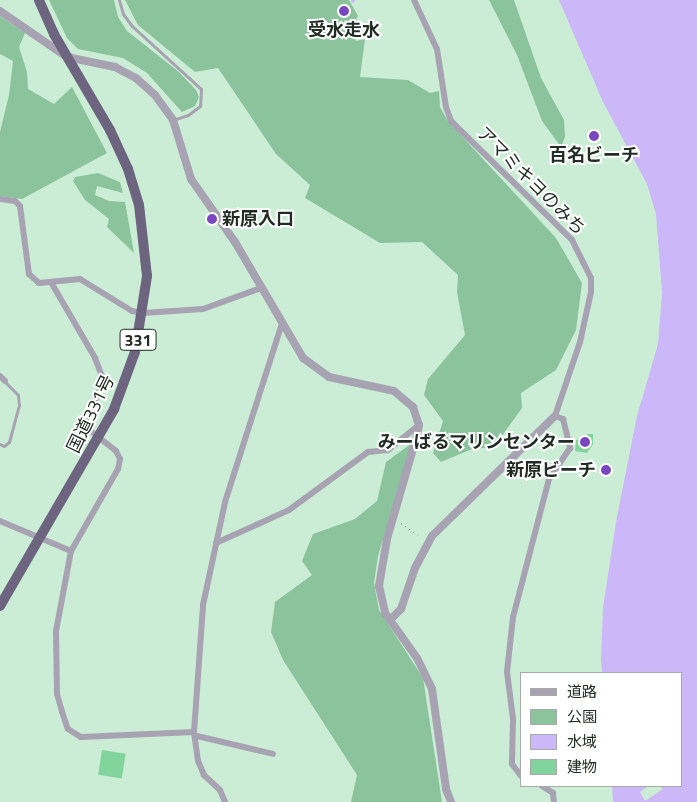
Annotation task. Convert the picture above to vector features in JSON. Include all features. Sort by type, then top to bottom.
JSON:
[{"type":"highway","name":"国道331号","points":[[0,606],[99,438],[130,370],[143,314],[147,276],[139,205],[117,143],[49,25],[38,0]]},
{"type":"street","name":"アマミキヨのみち","points":[[414,0],[437,49],[446,107],[451,120],[566,234],[589,269],[591,292],[580,342],[555,416]]},
{"type":"street","points":[[0,11],[67,57],[126,72],[156,95],[173,120],[191,180],[235,242],[281,326],[303,358],[316,370],[336,379],[394,391],[410,402],[419,425],[380,571],[380,597],[390,620],[417,658],[432,689],[446,789],[451,802]]},
{"type":"street","points":[[0,199],[15,201],[20,206],[28,274],[39,283],[52,284],[80,279],[132,311],[143,314],[204,309],[261,288]]},
{"type":"street","points":[[52,284],[95,358],[104,382],[84,425],[119,454],[119,464],[71,551],[56,631],[57,694],[68,729],[81,738],[196,734],[273,754]]},
{"type":"street","points":[[225,802],[220,790],[199,768],[196,734],[203,605],[225,502],[281,326]]},
{"type":"street","points":[[390,620],[401,609],[428,542],[555,416],[563,419],[570,448],[549,479],[513,617],[507,672],[512,719],[512,764],[520,775]]},
{"type":"street","points":[[216,543],[289,510],[368,452],[388,450],[419,425]]},
{"type":"street","points":[[0,521],[71,551]]},
{"type":"street","points":[[544,787],[553,793],[554,802]]},
{"type":"lane","points":[[119,0],[123,14],[132,26],[201,89],[200,106],[188,115],[173,120]]},
{"type":"lane","points":[[0,444],[4,446],[9,442],[19,405],[18,396],[2,379]]},
{"type":"path","points":[[340,0],[346,18]]},
{"type":"path","points":[[398,521],[428,542]]},
{"type":"green space","points":[[49,0],[114,0],[118,17],[127,31],[179,72],[196,90],[199,97],[195,106],[182,112],[147,73],[123,58],[78,49],[67,38]]},
{"type":"green space","points":[[125,0],[349,0],[358,16],[351,32],[356,41],[365,39],[360,77],[408,80],[430,93],[439,91],[440,107],[448,121],[556,238],[582,283],[576,330],[556,370],[521,393],[522,408],[494,447],[472,449],[441,462],[433,453],[443,421],[424,395],[428,379],[465,335],[457,292],[458,275],[422,242],[380,243],[305,198],[310,185],[276,154],[218,68],[195,72],[138,25]]},
{"type":"green space","points":[[489,0],[514,0],[541,78],[564,120],[565,137],[561,147],[542,121],[517,55]]},
{"type":"green space","points":[[0,16],[25,33],[19,47],[27,72],[28,89],[54,104],[72,87],[107,153],[22,199],[0,196],[0,132],[9,95],[13,61],[0,54]]},
{"type":"green space","points":[[98,173],[120,182],[123,193],[97,186],[95,195],[109,201],[125,202],[134,253],[107,227],[109,219],[85,200],[73,181],[75,177]]},
{"type":"green space","points":[[412,443],[378,556],[374,583],[379,610],[423,678],[442,802],[351,802],[357,775],[283,660],[271,632],[275,602],[312,575],[302,561],[313,534],[355,519],[377,501],[386,462]]},
{"type":"water","points":[[559,0],[697,0],[697,802],[613,802],[612,787],[647,787],[640,792],[645,801],[663,789],[661,787],[682,787],[682,672],[602,672],[603,608],[616,522],[637,416],[658,344],[662,293],[656,214],[647,184],[603,102]]},
{"type":"building","points":[[587,434],[593,434],[593,444],[587,453],[575,451],[576,440],[587,438]]},
{"type":"building","points":[[102,750],[126,754],[122,778],[98,775]]},
{"type":"place","name":"受水走水","points":[[344,11]]},
{"type":"place","name":"百名ビーチ","points":[[594,136]]},
{"type":"place","name":"新原入口","points":[[212,219]]},
{"type":"place","name":"みーばるマリンセンター","points":[[585,442]]},
{"type":"place","name":"新原ビーチ","points":[[606,470]]}]
